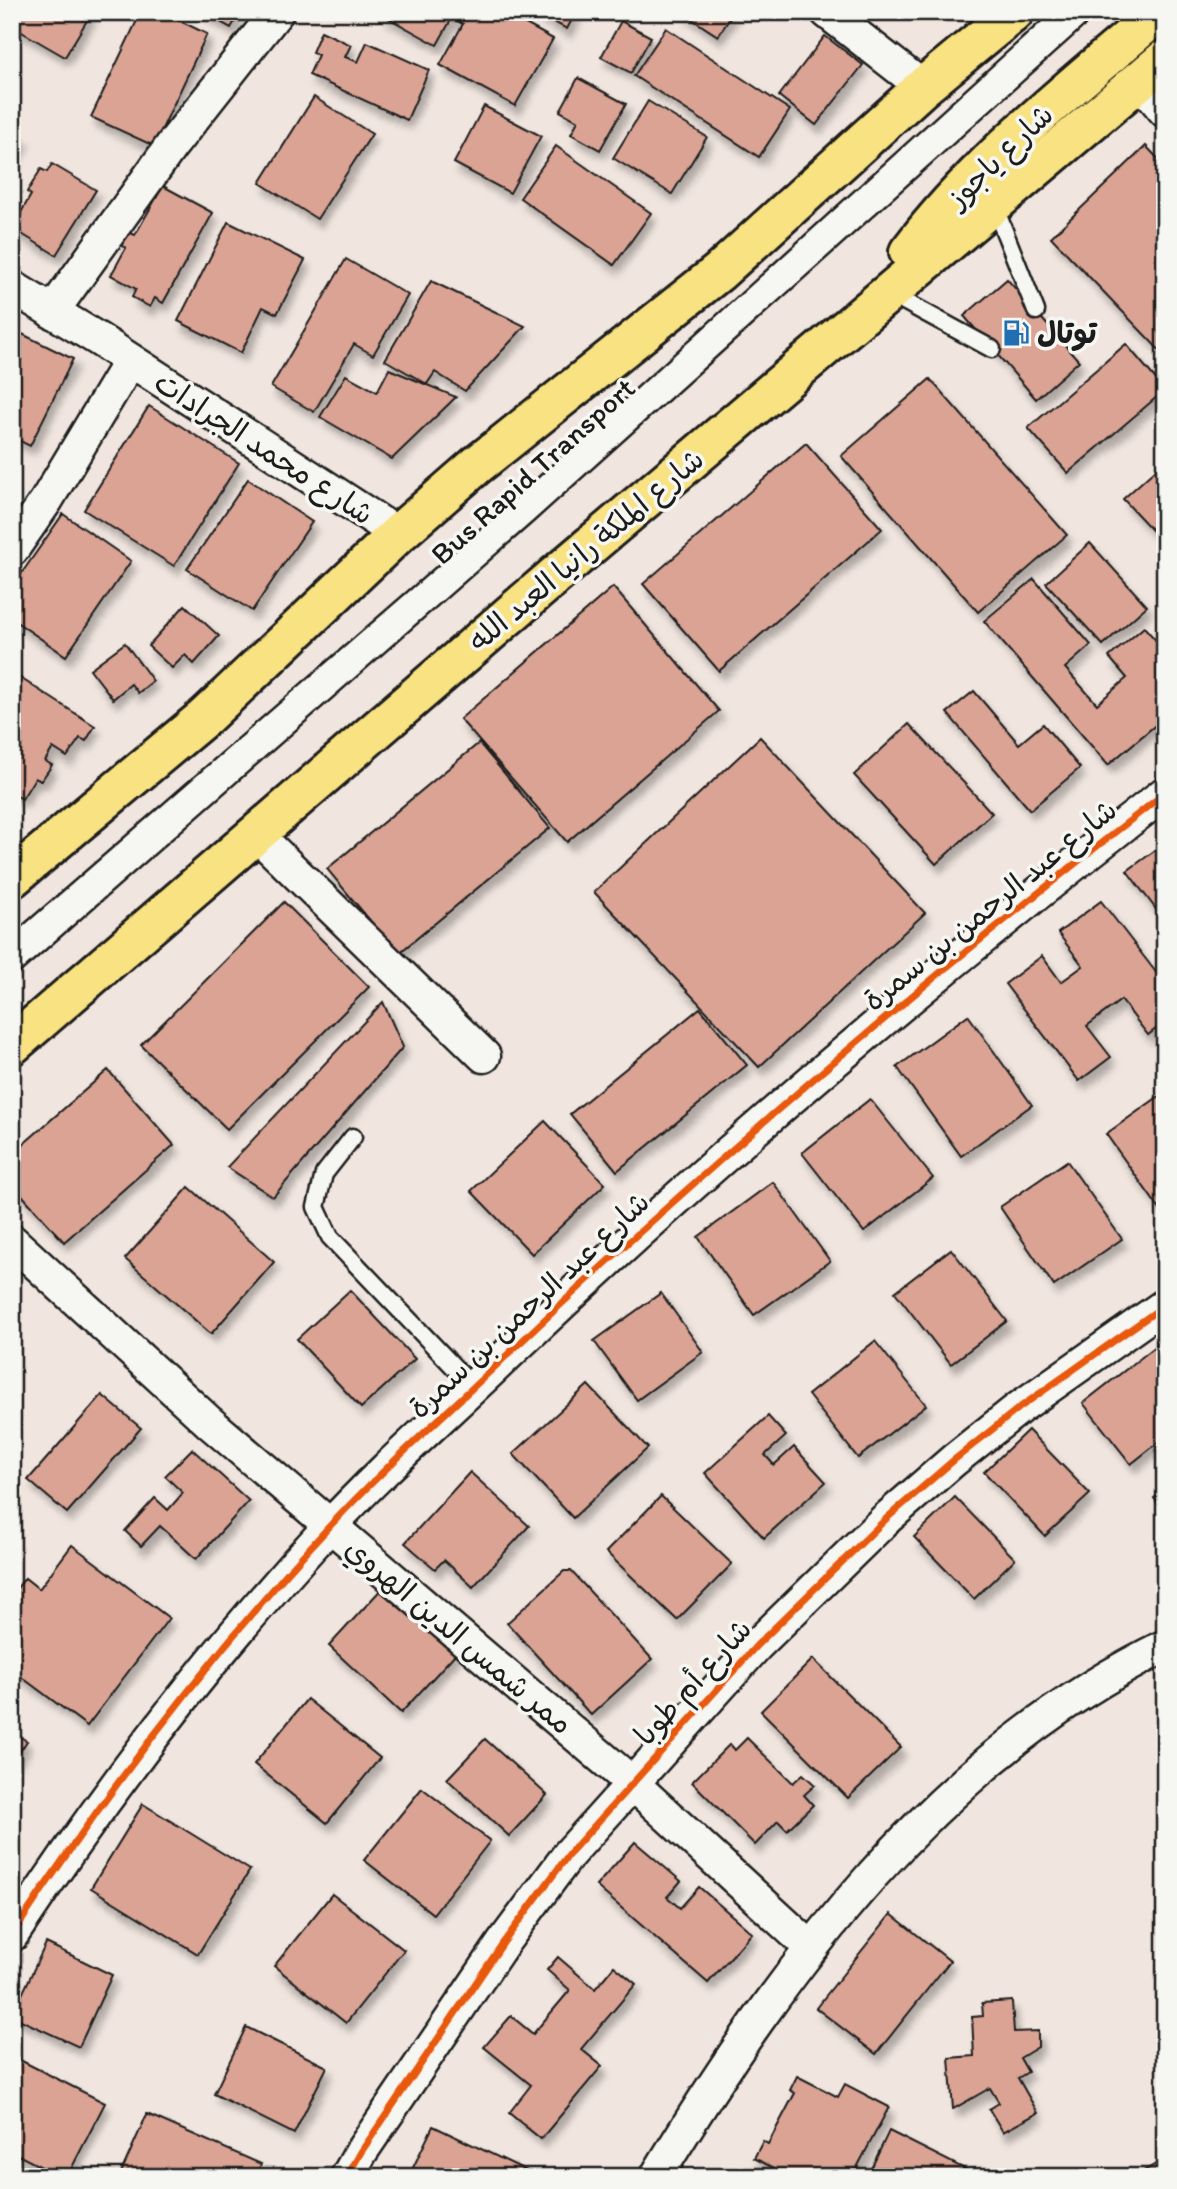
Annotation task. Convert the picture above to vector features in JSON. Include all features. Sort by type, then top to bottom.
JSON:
[{"type":"main road","points":[[12,878],[206,716],[398,534],[477,465],[719,272],[923,87],[1014,12]]},
{"type":"main road","name":"شارع ياجوز","points":[[860,318],[943,209],[1075,85],[1159,12]]},
{"type":"main road","name":"شارع الملكة رانيا العبد الله","points":[[12,1045],[255,833],[993,202],[1152,70]]},
{"type":"street","points":[[52,312],[172,145],[277,12]]},
{"type":"street","points":[[827,12],[923,87]]},
{"type":"street","points":[[1152,70],[1165,111]]},
{"type":"street","name":"شارع محمد الجرادات","points":[[12,287],[398,534]]},
{"type":"street","name":"شارع محمد الجرادات","points":[[12,550],[46,501],[130,361]]},
{"type":"street","name":"شارع عبد الرحمن بن سمرة","points":[[12,1935],[119,1779],[188,1692],[329,1526],[661,1212],[951,965],[1165,793]]},
{"type":"street","points":[[255,833],[484,1056]]},
{"type":"street","name":"ممر شمس الدين الهروي","points":[[12,1241],[209,1422],[632,1783],[810,1947]]},
{"type":"street","name":"شارع أم طوبا","points":[[347,2177],[361,2152],[503,1943],[569,1854],[757,1645],[887,1518],[1019,1408],[1165,1305]]},
{"type":"street","points":[[656,2177],[708,2091],[810,1947],[864,1882],[1004,1746],[1116,1670],[1165,1646]]},
{"type":"lane","name":"Bus Rapid Transport","points":[[12,947],[519,507],[1065,12]]},
{"type":"lane","name":"Bus Rapid Transport","points":[[12,967],[527,515],[1086,12]]},
{"type":"lane","points":[[993,202],[1035,312]]},
{"type":"lane","points":[[889,293],[992,349]]},
{"type":"lane","points":[[353,1138],[324,1174],[316,1207],[330,1237],[474,1388]]},
{"type":"building","points":[[22,12],[92,12],[65,57],[13,27]]},
{"type":"building","points":[[141,12],[162,12],[207,34],[154,146],[91,117]]},
{"type":"building","points":[[202,12],[240,12],[231,28]]},
{"type":"building","points":[[384,12],[504,12],[553,39],[515,106],[440,65],[463,24],[452,18],[437,45],[383,15]]},
{"type":"building","points":[[534,12],[576,12],[567,29]]},
{"type":"building","points":[[681,12],[734,12],[718,36]]},
{"type":"building","points":[[621,21],[651,37],[631,73],[601,57]]},
{"type":"building","points":[[666,28],[790,110],[759,157],[634,76]]},
{"type":"building","points":[[321,31],[351,45],[345,57],[358,62],[367,42],[429,70],[407,120],[309,75],[318,55],[312,52]]},
{"type":"building","points":[[825,36],[863,65],[816,125],[779,96]]},
{"type":"building","points":[[578,78],[626,104],[600,150],[571,134],[578,121],[560,111]]},
{"type":"building","points":[[314,97],[372,134],[317,219],[260,183]]},
{"type":"building","points":[[648,101],[707,137],[672,194],[613,158]]},
{"type":"building","points":[[484,106],[541,136],[510,193],[454,163]]},
{"type":"building","points":[[12,132],[23,138],[12,158]]},
{"type":"building","points":[[556,146],[651,213],[614,265],[520,198]]},
{"type":"building","points":[[1146,146],[1165,166],[1165,356],[1051,237]]},
{"type":"building","points":[[52,164],[96,190],[56,255],[12,228],[31,195],[27,192],[41,169],[47,172]]},
{"type":"building","points":[[163,186],[213,213],[163,303],[155,298],[150,307],[132,297],[136,289],[111,275],[126,248],[119,244],[126,231],[135,235]]},
{"type":"building","points":[[228,222],[305,260],[277,314],[263,307],[241,353],[178,321]]},
{"type":"building","points":[[346,259],[408,295],[373,355],[354,344],[314,412],[271,387]]},
{"type":"building","name":"توتال","points":[[1007,279],[1079,361],[1036,399],[964,316]]},
{"type":"building","points":[[431,281],[525,326],[465,391],[435,372],[427,384],[385,360]]},
{"type":"building","points":[[12,329],[73,359],[30,446],[12,437]]},
{"type":"building","points":[[1126,344],[1165,390],[1068,473],[1028,428]]},
{"type":"building","points":[[389,369],[456,397],[392,459],[320,417],[346,375],[377,392]]},
{"type":"building","points":[[930,379],[1067,535],[978,612],[841,456]]},
{"type":"building","points":[[149,406],[239,463],[174,566],[84,510]]},
{"type":"building","points":[[806,443],[882,529],[719,671],[643,584]]},
{"type":"building","points":[[1165,461],[1165,544],[1123,499]]},
{"type":"building","points":[[248,479],[312,522],[252,611],[187,569]]},
{"type":"building","points":[[63,514],[131,561],[66,656],[12,619],[12,587]]},
{"type":"building","points":[[1090,543],[1147,606],[1103,645],[1046,583]]},
{"type":"building","points":[[1034,579],[1091,645],[1065,668],[1097,704],[1127,678],[1109,657],[1144,627],[1160,645],[1165,641],[1165,717],[1108,765],[984,621]]},
{"type":"building","points":[[613,587],[719,711],[567,842],[460,719]]},
{"type":"building","points":[[185,605],[219,636],[194,664],[185,655],[172,668],[148,646]]},
{"type":"building","points":[[125,643],[153,681],[138,693],[131,684],[113,699],[90,669]]},
{"type":"building","points":[[14,674],[95,726],[86,741],[80,738],[67,757],[53,748],[45,761],[52,765],[41,781],[35,778],[22,799],[12,793]]},
{"type":"building","points":[[974,691],[1019,744],[1043,724],[1080,768],[1030,810],[947,713]]},
{"type":"building","points":[[909,724],[992,813],[936,864],[854,775]]},
{"type":"building","points":[[760,737],[925,913],[759,1067],[594,892]]},
{"type":"building","points":[[479,743],[550,828],[398,954],[327,869]]},
{"type":"building","points":[[1165,843],[1165,921],[1127,871]]},
{"type":"building","points":[[1101,901],[1165,984],[1165,1022],[1148,1035],[1121,1000],[1087,1026],[1111,1057],[1079,1081],[1005,984],[1042,956],[1061,982],[1083,966],[1058,933]]},
{"type":"building","points":[[284,902],[369,987],[227,1129],[141,1045]]},
{"type":"building","points":[[383,1002],[403,1047],[273,1197],[227,1167]]},
{"type":"building","points":[[700,1008],[747,1065],[617,1171],[570,1114]]},
{"type":"building","points":[[968,1015],[1032,1105],[961,1156],[897,1067]]},
{"type":"building","points":[[108,1070],[174,1145],[64,1242],[12,1184],[12,1154]]},
{"type":"building","points":[[1165,1092],[1165,1208],[1161,1211],[1106,1134]]},
{"type":"building","points":[[870,1099],[933,1178],[864,1232],[802,1153]]},
{"type":"building","points":[[545,1121],[605,1184],[532,1254],[471,1191]]},
{"type":"building","points":[[1067,1161],[1122,1239],[1054,1286],[1000,1207]]},
{"type":"building","points":[[773,1182],[830,1261],[754,1315],[698,1237]]},
{"type":"building","points":[[189,1187],[274,1262],[211,1334],[125,1259]]},
{"type":"building","points":[[951,1249],[1007,1321],[951,1364],[895,1292]]},
{"type":"building","points":[[350,1290],[415,1359],[361,1408],[297,1339]]},
{"type":"building","points":[[661,1293],[703,1352],[637,1400],[594,1341]]},
{"type":"building","points":[[1165,1339],[1165,1437],[1131,1464],[1083,1403]]},
{"type":"building","points":[[875,1341],[926,1405],[858,1458],[808,1395]]},
{"type":"building","points":[[588,1385],[648,1448],[573,1518],[513,1454]]},
{"type":"building","points":[[102,1395],[141,1428],[67,1513],[28,1480]]},
{"type":"building","points":[[768,1416],[786,1436],[765,1455],[774,1465],[794,1447],[826,1482],[764,1538],[705,1473]]},
{"type":"building","points":[[1028,1430],[1090,1494],[1045,1536],[984,1472]]},
{"type":"building","points":[[192,1449],[249,1501],[196,1559],[160,1526],[141,1546],[125,1531],[155,1498],[168,1510],[183,1493],[165,1476]]},
{"type":"building","points":[[470,1472],[529,1526],[473,1587],[444,1560],[435,1569],[405,1543]]},
{"type":"building","points":[[1165,1491],[1165,1514],[1154,1498]]},
{"type":"building","points":[[661,1496],[732,1564],[677,1620],[606,1552]]},
{"type":"building","points":[[955,1497],[1015,1559],[974,1599],[914,1537]]},
{"type":"building","points":[[72,1545],[169,1618],[87,1726],[12,1670],[12,1594],[25,1578],[39,1589]]},
{"type":"building","points":[[564,1571],[571,1571],[652,1659],[591,1715],[507,1623]]},
{"type":"building","points":[[385,1585],[457,1652],[401,1713],[329,1646]]},
{"type":"building","points":[[813,1659],[901,1747],[848,1798],[761,1711]]},
{"type":"building","points":[[307,1699],[380,1758],[327,1823],[254,1764]]},
{"type":"building","points":[[12,1732],[27,1741],[12,1763]]},
{"type":"building","points":[[747,1738],[793,1783],[803,1774],[815,1785],[804,1795],[813,1805],[787,1830],[778,1821],[755,1845],[692,1782],[730,1744],[735,1750]]},
{"type":"building","points":[[485,1739],[547,1795],[509,1836],[447,1779]]},
{"type":"building","points":[[422,1788],[490,1841],[433,1914],[364,1860]]},
{"type":"building","points":[[143,1804],[250,1870],[198,1954],[91,1888]]},
{"type":"building","points":[[635,1842],[681,1881],[667,1897],[680,1908],[699,1887],[752,1933],[708,1983],[596,1886]]},
{"type":"building","points":[[332,1894],[404,1950],[346,2023],[274,1966]]},
{"type":"building","points":[[891,1914],[950,1961],[876,2054],[816,2008]]},
{"type":"building","points":[[46,1943],[112,1975],[79,2047],[12,2016]]},
{"type":"building","points":[[558,1957],[595,1989],[614,1966],[636,1984],[581,2049],[602,2066],[541,2139],[509,2113],[531,2085],[484,2047],[511,2016],[533,2034],[570,1990],[547,1970]]},
{"type":"building","points":[[1012,2001],[1014,2032],[1038,2031],[1038,2047],[1020,2058],[1028,2072],[1018,2078],[1038,2113],[1003,2132],[989,2109],[999,2103],[990,2088],[953,2109],[949,2058],[974,2056],[972,2017],[983,2016],[982,2003]]},
{"type":"building","points":[[246,2027],[327,2067],[294,2134],[214,2094]]},
{"type":"building","points":[[12,2056],[105,2103],[67,2177],[61,2177],[12,2152]]},
{"type":"building","points":[[797,2076],[838,2097],[845,2084],[889,2107],[852,2177],[791,2177],[754,2158],[763,2141],[768,2144],[795,2093],[790,2090]]},
{"type":"building","points":[[147,2114],[261,2164],[256,2177],[119,2177]]},
{"type":"building","points":[[433,2126],[540,2177],[409,2176]]},
{"type":"building","points":[[889,2131],[973,2173],[970,2177],[867,2177]]},
{"type":"building","points":[[1165,2159],[1165,2177],[1133,2177]]},
{"type":"cycle path","points":[[12,1935],[85,1828],[202,1674],[285,1576],[371,1484],[584,1283],[746,1138],[911,997],[1165,793]]},
{"type":"cycle path","points":[[347,2177],[361,2152],[503,1943],[569,1854],[757,1645],[887,1518],[954,1460],[1019,1408],[1165,1305]]},
{"type":"place","name":"توتال","points":[[1016,333]]}]
